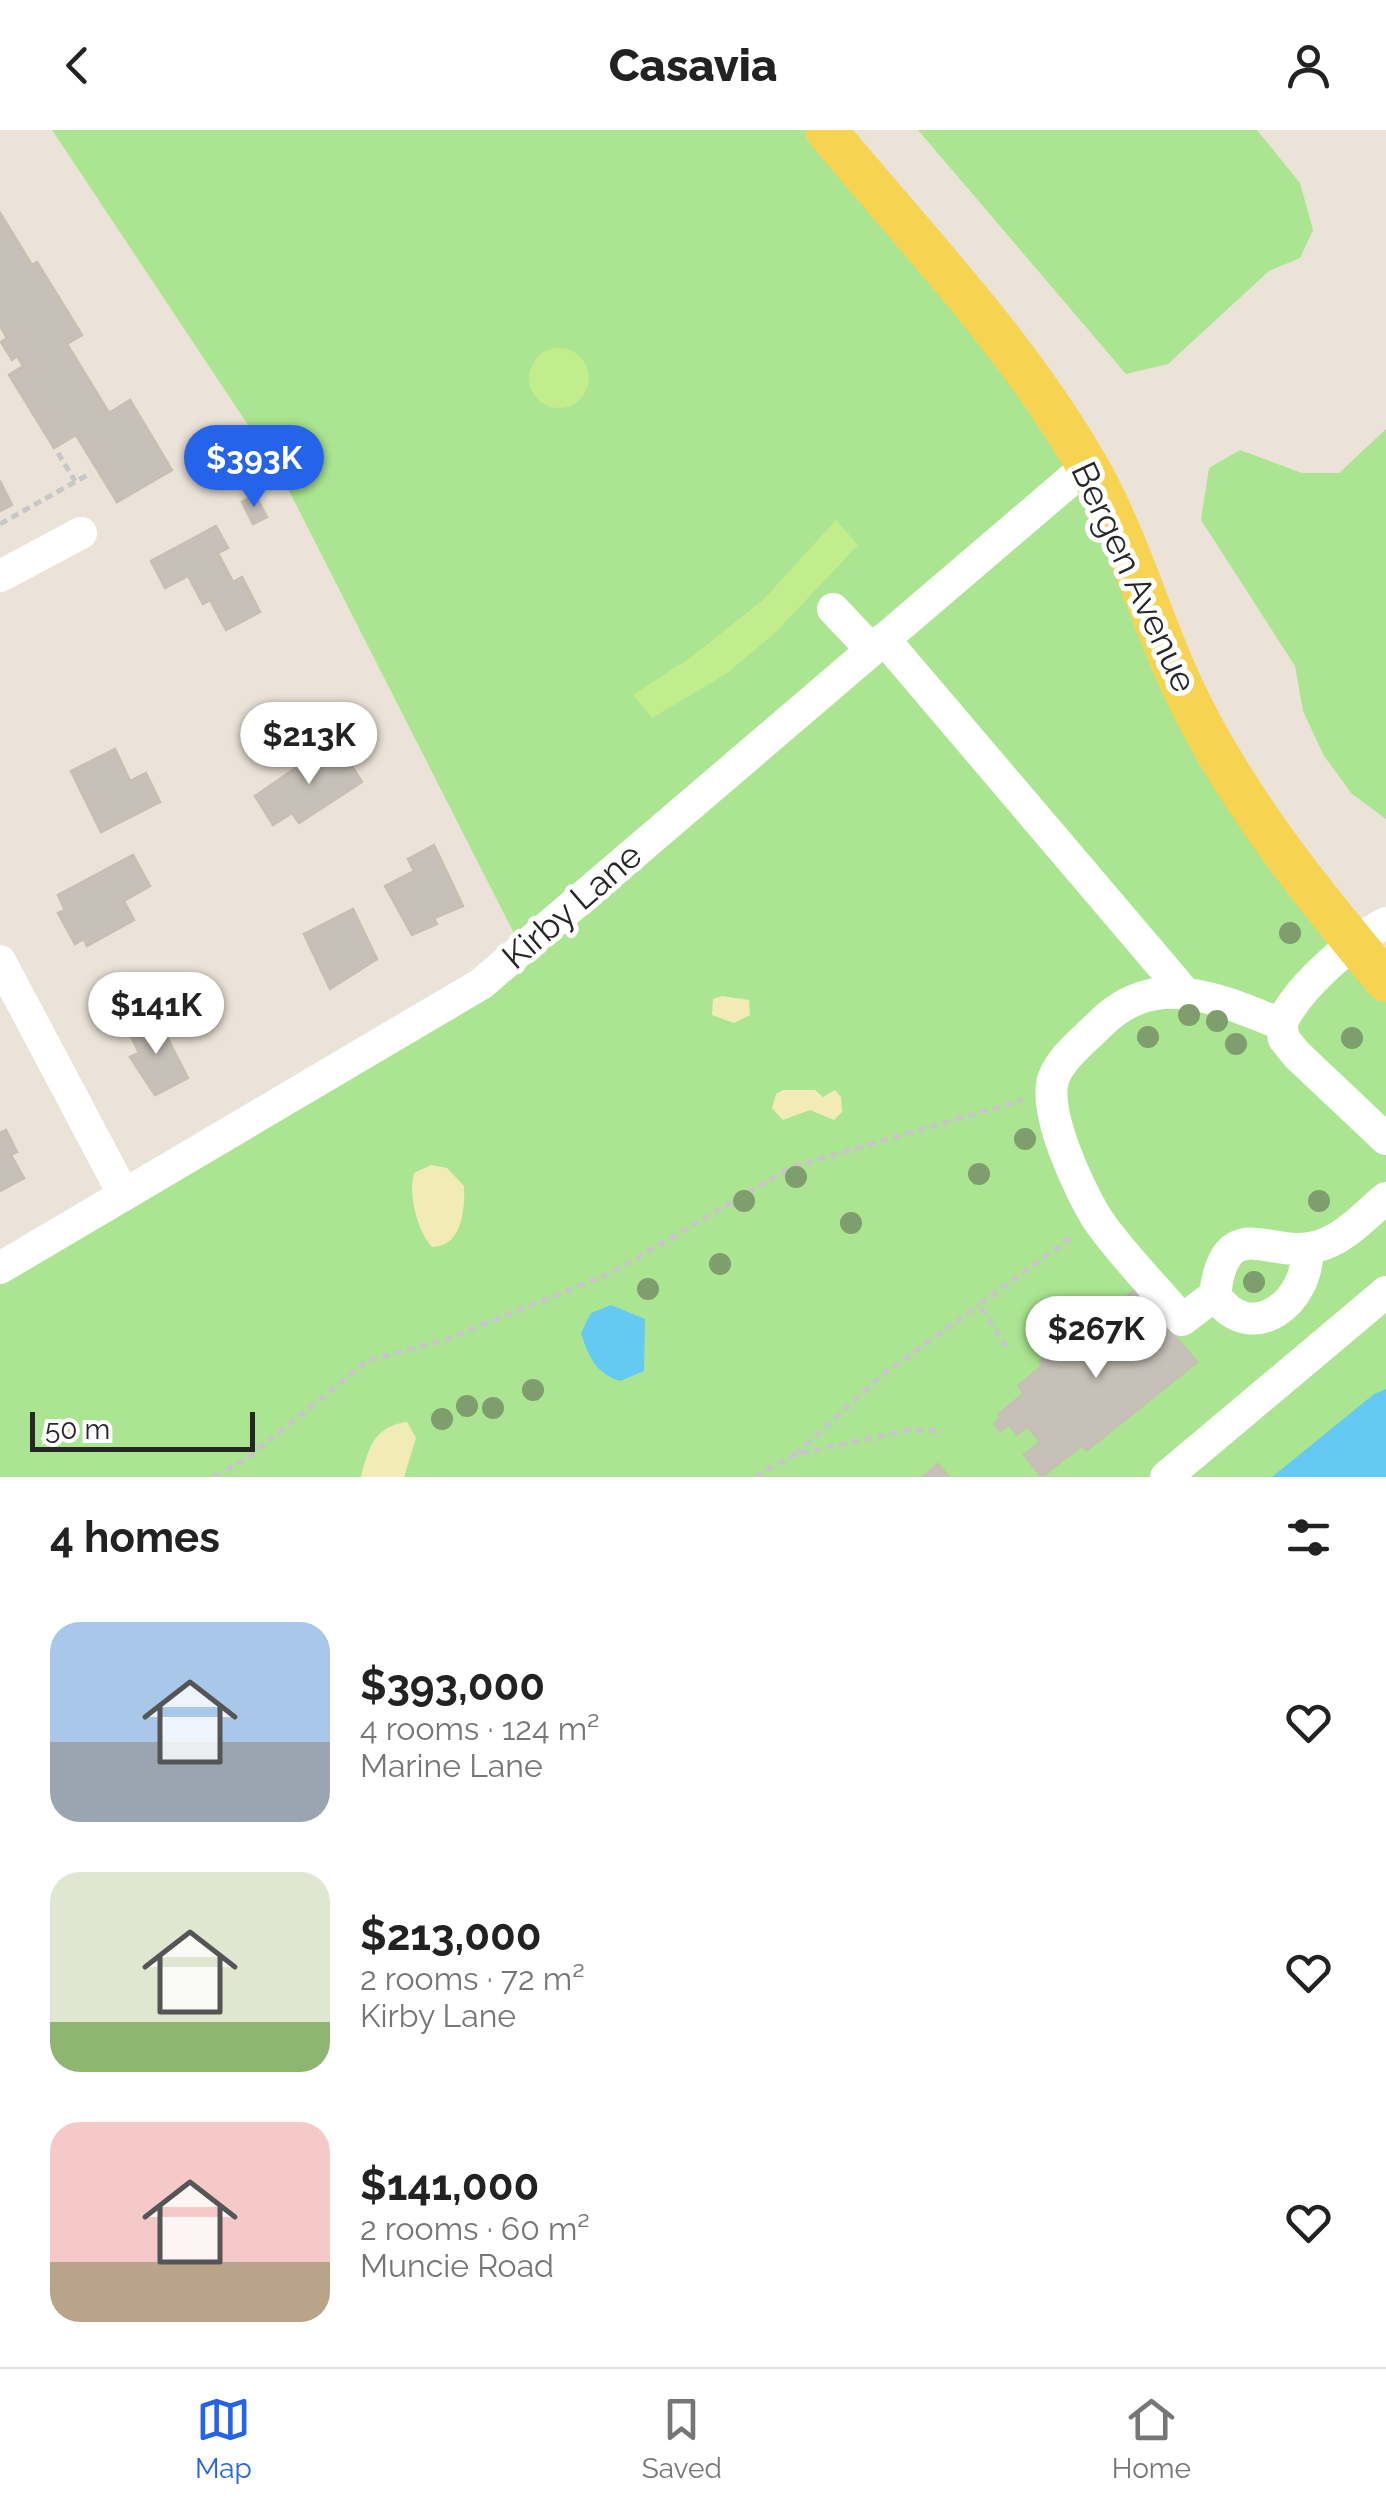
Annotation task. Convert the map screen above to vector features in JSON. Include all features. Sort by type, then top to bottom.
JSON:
[{"type":"main road","name":"Bergen Avenue","points":[[826,130],[1019,363],[1087,466],[1138,570],[1183,688],[1236,784],[1369,932],[1386,981]]},
{"type":"street","name":"Kirby Lane","points":[[0,1268],[481,984],[1087,466]]},
{"type":"street","points":[[0,576],[82,533]]},
{"type":"street","points":[[832,609],[878,644],[1184,993]]},
{"type":"street","points":[[1369,932],[1291,1002],[1281,1024],[1284,1039],[1296,1055],[1386,1138]]},
{"type":"street","points":[[0,961],[124,1195]]},
{"type":"street","points":[[1215,1295],[1182,1320],[1098,1219],[1050,1105],[1054,1078],[1065,1060],[1114,1010],[1138,995],[1198,992],[1281,1024]]},
{"type":"street","points":[[1306,1249],[1308,1268],[1284,1308],[1262,1317],[1238,1317],[1226,1312],[1215,1295],[1218,1274],[1228,1253],[1250,1242],[1306,1249],[1341,1237],[1386,1198]]},
{"type":"street","points":[[1166,1477],[1386,1292]]},
{"type":"path","points":[[58,454],[75,482]]},
{"type":"path","points":[[0,524],[90,472]]},
{"type":"path","points":[[214,1477],[244,1460],[367,1361],[447,1339],[612,1274],[792,1167],[866,1149],[1018,1099],[1050,1105]]},
{"type":"path","points":[[755,1477],[796,1454],[881,1376],[1098,1219]]},
{"type":"path","points":[[979,1305],[1007,1347]]},
{"type":"path","points":[[796,1454],[910,1430],[943,1431]]},
{"type":"green space","points":[[52,130],[826,130],[1019,363],[1183,688],[1386,981],[1386,1477],[0,1477],[0,1268],[522,949],[280,473]]},
{"type":"green space","points":[[918,130],[1257,130],[1300,183],[1313,230],[1300,258],[1269,271],[1168,364],[1126,374]]},
{"type":"green space","points":[[559,348],[580,357],[589,378],[580,399],[559,408],[538,399],[529,378],[538,357]]},
{"type":"green space","points":[[1386,429],[1386,819],[1352,794],[1324,756],[1303,711],[1295,666],[1201,520],[1209,468],[1240,450],[1302,473],[1339,473]]},
{"type":"green space","points":[[836,520],[858,545],[775,633],[726,674],[652,718],[633,695],[690,658],[763,600]]},
{"type":"sand","points":[[722,996],[749,1000],[750,1015],[734,1023],[712,1015],[713,999]]},
{"type":"sand","points":[[783,1090],[815,1090],[823,1097],[835,1090],[841,1097],[842,1112],[834,1120],[810,1110],[783,1120],[772,1108],[776,1094]]},
{"type":"sand","points":[[431,1165],[447,1168],[464,1186],[456,1234],[450,1241],[432,1247],[418,1222],[412,1191],[414,1173]]},
{"type":"sand","points":[[407,1422],[416,1438],[404,1477],[361,1477],[374,1440],[387,1428]]},
{"type":"water","points":[[611,1305],[645,1319],[644,1371],[620,1381],[594,1363],[581,1333],[591,1313]]},
{"type":"water","points":[[1386,1389],[1386,1477],[1272,1477],[1374,1394]]},
{"type":"building","points":[[0,213],[32,265],[37,262],[82,335],[67,344],[109,413],[130,400],[172,470],[117,502],[76,435],[54,448],[9,375],[23,366],[17,356],[12,360],[1,342],[7,338],[0,326]]},
{"type":"building","points":[[0,481],[12,505],[0,511]]},
{"type":"building","points":[[255,495],[267,517],[253,524],[242,502]]},
{"type":"building","points":[[216,526],[228,548],[218,553],[233,582],[242,577],[260,612],[226,630],[210,600],[203,604],[188,576],[165,588],[151,561]]},
{"type":"building","points":[[339,746],[362,782],[299,823],[292,813],[273,825],[255,796],[323,749],[327,754]]},
{"type":"building","points":[[115,749],[130,781],[146,773],[160,802],[101,832],[71,771]]},
{"type":"building","points":[[434,845],[463,906],[434,918],[437,924],[412,935],[385,886],[414,871],[408,859]]},
{"type":"building","points":[[133,855],[150,886],[124,901],[134,920],[87,946],[84,939],[75,944],[58,913],[65,910],[58,895]]},
{"type":"building","points":[[353,909],[377,959],[330,989],[304,934]]},
{"type":"building","points":[[156,1016],[188,1078],[155,1095],[130,1057],[139,1053],[128,1030]]},
{"type":"building","points":[[6,1130],[17,1152],[11,1155],[24,1178],[0,1191],[0,1133]]},
{"type":"building","points":[[1136,1289],[1197,1362],[1087,1450],[1082,1445],[1042,1477],[1024,1455],[1040,1442],[1027,1426],[1017,1435],[1009,1424],[1000,1431],[994,1424],[1001,1417],[999,1414],[1024,1393],[1018,1386],[1043,1365],[1040,1362],[1092,1318],[1096,1322]]},
{"type":"building","points":[[938,1464],[949,1477],[923,1477]]}]
